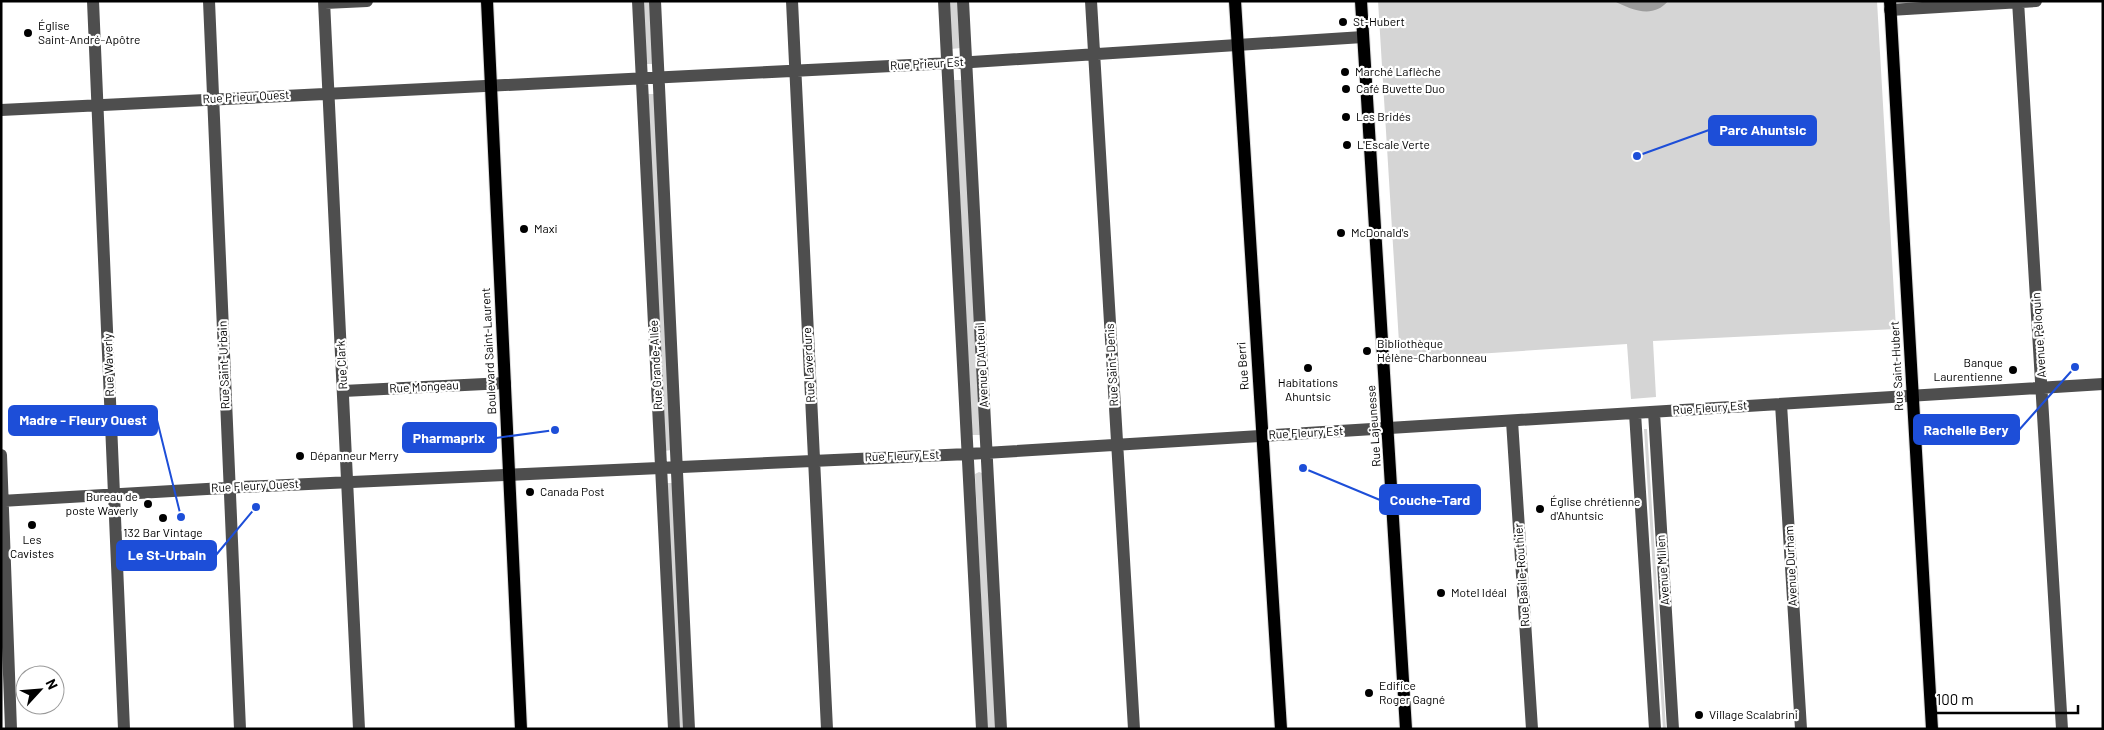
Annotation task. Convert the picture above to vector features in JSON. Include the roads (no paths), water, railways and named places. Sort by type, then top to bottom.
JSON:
[{"type":"main road","name":"Boulevard Saint-Laurent","points":[[487,1],[521,729]]},
{"type":"main road","name":"Rue Berri","points":[[1235,1],[1281,729]]},
{"type":"main road","name":"Rue Lajeunesse","points":[[1362,1],[1406,729]]},
{"type":"main road","name":"Rue Saint-Hubert","points":[[1890,6],[1932,729]]},
{"type":"street","name":"Rue Waverly","points":[[93,1],[124,729]]},
{"type":"street","name":"Rue Saint-Urbain","points":[[209,1],[240,729]]},
{"type":"street","points":[[324,2],[367,1]]},
{"type":"street","name":"Rue Grande-Allée","points":[[638,1],[674,729]]},
{"type":"street","name":"Rue Grande-Allée","points":[[655,1],[689,729]]},
{"type":"street","name":"Rue Laverdure","points":[[792,1],[827,729]]},
{"type":"street","name":"Avenue D'Auteuil","points":[[944,1],[982,729]]},
{"type":"street","name":"Avenue D'Auteuil","points":[[963,1],[1001,729]]},
{"type":"street","name":"Rue Saint-Denis","points":[[1091,1],[1134,729]]},
{"type":"street","points":[[1890,6],[2036,1]]},
{"type":"street","name":"Rue Clark","points":[[324,2],[359,729]]},
{"type":"street","name":"Avenue Péloquin","points":[[2018,2],[2062,729]]},
{"type":"street","name":"Rue Prieur Est","points":[[491,85],[966,62],[1363,38]]},
{"type":"street","name":"Rue Prieur Ouest","points":[[1,110],[491,85]]},
{"type":"street","name":"Rue Mongeau","points":[[343,391],[505,383]]},
{"type":"street","name":"Rue Fleury Est","points":[[509,475],[968,454],[2103,384]]},
{"type":"street","name":"Avenue Durham","points":[[1781,404],[1801,729]]},
{"type":"street","name":"Avenue Millen","points":[[1654,412],[1673,729]]},
{"type":"street","name":"Avenue Millen","points":[[1635,413],[1655,729]]},
{"type":"street","name":"Rue Basile-Routhier","points":[[1512,421],[1532,729]]},
{"type":"street","points":[[1,455],[11,729]]},
{"type":"street","name":"Rue Fleury Ouest","points":[[2,501],[230,487],[509,475]]},
{"type":"place","name":"St-Hubert","points":[[1343,22]]},
{"type":"place","name":"Église Saint-André-Apôtre","points":[[28,33]]},
{"type":"place","name":"Marché Laflèche","points":[[1345,72]]},
{"type":"place","name":"Café Buvette Duo","points":[[1346,89]]},
{"type":"place","name":"Les Bridés","points":[[1346,117]]},
{"type":"place","name":"L'Escale Verte","points":[[1347,145]]},
{"type":"place","name":"Parc Ahuntsic","points":[[1637,156]]},
{"type":"place","name":"Maxi","points":[[524,229]]},
{"type":"place","name":"McDonald's","points":[[1341,233]]},
{"type":"place","name":"Bibliothèque Hélène-Charbonneau","points":[[1367,351]]},
{"type":"place","name":"Rachelle Bery","points":[[2075,367]]},
{"type":"place","name":"Habitations Ahuntsic","points":[[1308,368]]},
{"type":"place","name":"Banque Laurentienne","points":[[2013,370]]},
{"type":"place","name":"Pharmaprix","points":[[555,430]]},
{"type":"place","name":"Dépanneur Merry","points":[[300,456]]},
{"type":"place","name":"Couche-Tard","points":[[1303,468]]},
{"type":"place","name":"Canada Post","points":[[530,492]]},
{"type":"place","name":"Bureau de poste Waverly","points":[[148,504]]},
{"type":"place","name":"Le St-Urbain","points":[[256,507]]},
{"type":"place","name":"Église chrétienne d'Ahuntsic","points":[[1540,509]]},
{"type":"place","name":"Madre - Fleury Ouest","points":[[181,517]]},
{"type":"place","name":"132 Bar Vintage","points":[[163,518]]},
{"type":"place","name":"Les Cavistes","points":[[32,525]]},
{"type":"place","name":"Motel Idéal","points":[[1441,593]]},
{"type":"place","name":"Edifice Roger Gagné","points":[[1369,693]]},
{"type":"place","name":"Village Scalabrini","points":[[1699,715]]}]
